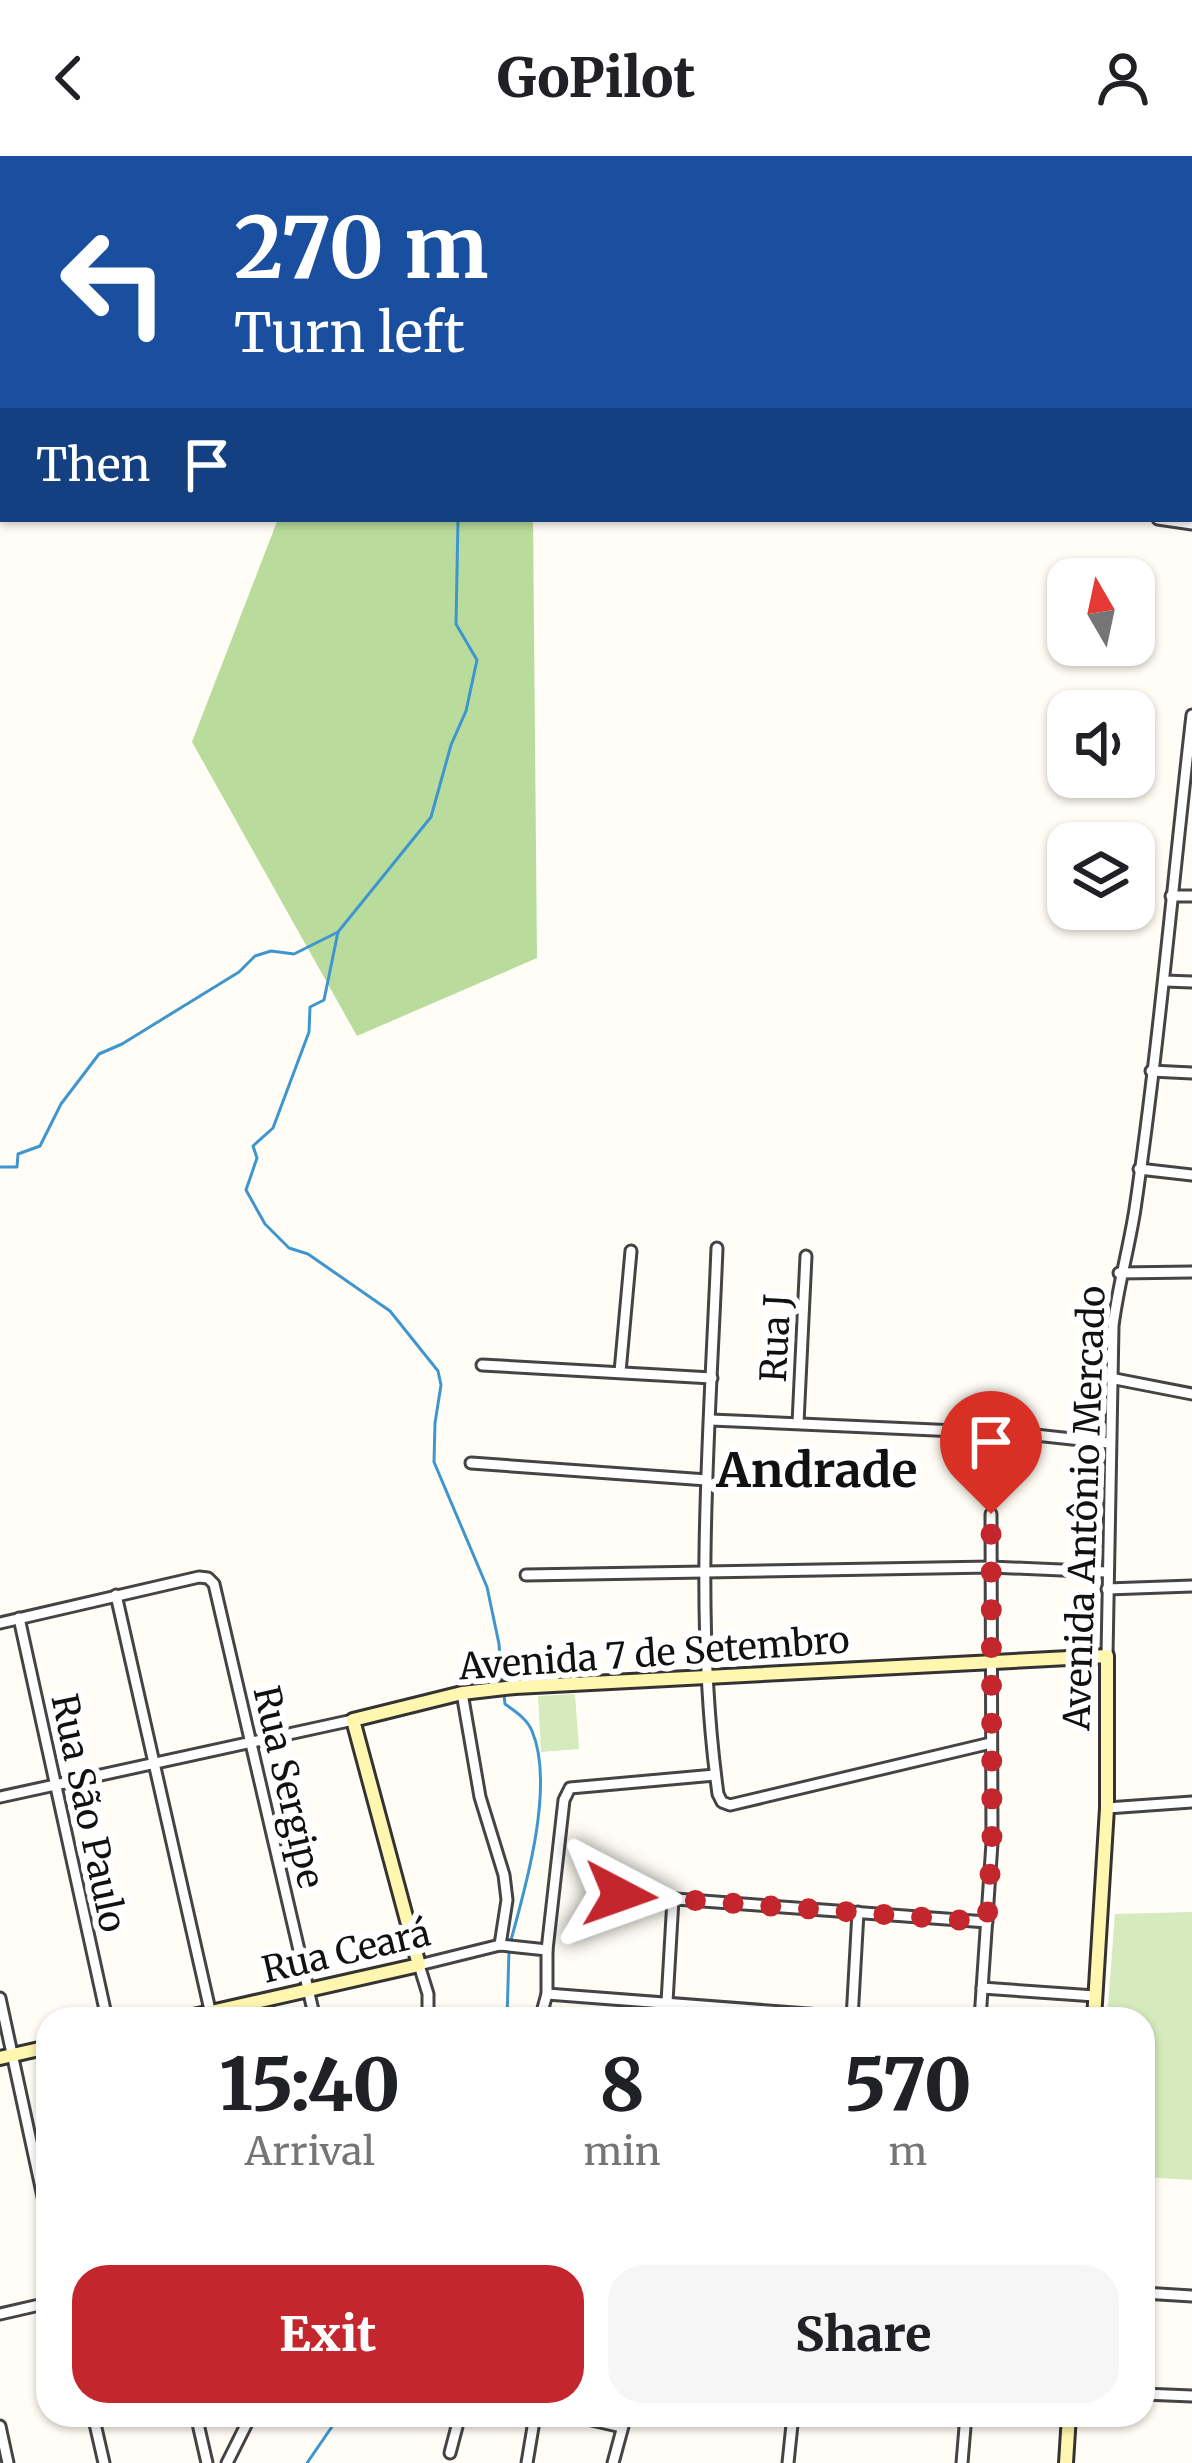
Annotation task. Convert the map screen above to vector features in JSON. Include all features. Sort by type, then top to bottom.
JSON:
[{"type":"street","name":"Avenida Antônio Mercado","points":[[1095,2007],[1107,1808],[1110,1378],[1119,1273],[1134,1214],[1165,981],[1192,716]]},
{"type":"street","points":[[1171,896],[1192,896]]},
{"type":"street","points":[[1165,981],[1192,982]]},
{"type":"street","points":[[1151,1071],[1192,1073]]},
{"type":"street","points":[[1139,1169],[1192,1175]]},
{"type":"street","points":[[717,1247],[706,1480],[705,1678],[718,1794],[730,1805],[991,1743]]},
{"type":"street","points":[[620,1372],[631,1251]]},
{"type":"street","name":"Rua J","points":[[798,1423],[806,1256]]},
{"type":"street","points":[[1119,1273],[1192,1272]]},
{"type":"street","points":[[482,1365],[712,1378]]},
{"type":"street","points":[[1110,1378],[1192,1394]]},
{"type":"street","points":[[710,1420],[1026,1434],[1109,1444]]},
{"type":"street","points":[[471,1463],[706,1480]]},
{"type":"street","points":[[981,2007],[991,1743],[991,1514]]},
{"type":"street","points":[[526,1575],[991,1567],[1107,1572]]},
{"type":"street","name":"Rua Sergipe","points":[[116,1595],[199,1577],[214,1584],[312,2007]]},
{"type":"street","points":[[1107,1589],[1192,1586]]},
{"type":"street","points":[[0,1623],[116,1595],[209,2007]]},
{"type":"street","name":"Rua São Paulo","points":[[19,1618],[104,2007]]},
{"type":"street","name":"Avenida 7 de Setembro","points":[[0,1797],[462,1693],[1107,1656]]},
{"type":"street","points":[[462,1693],[480,1797],[504,1875],[503,1946]]},
{"type":"street","points":[[353,1720],[428,2007]]},
{"type":"street","points":[[543,2007],[564,1800],[570,1788],[715,1775]]},
{"type":"street","points":[[1107,1808],[1192,1802]]},
{"type":"street","points":[[620,1895],[987,1922]]},
{"type":"street","points":[[668,2007],[673,1899]]},
{"type":"street","points":[[853,2007],[859,1912]]},
{"type":"street","name":"Rua Ceará","points":[[245,2007],[503,1946],[547,1950]]},
{"type":"street","points":[[524,1950],[548,1974]]},
{"type":"street","points":[[982,1988],[1095,1996]]},
{"type":"street","points":[[547,1994],[707,2007]]},
{"type":"street","points":[[0,1998],[6,2056],[36,2173]]},
{"type":"street","points":[[6,2056],[36,2050]]},
{"type":"street","points":[[1155,2294],[1192,2296]]},
{"type":"street","points":[[0,2314],[36,2306]]},
{"type":"street","points":[[1155,2394],[1192,2396]]},
{"type":"street","points":[[0,2426],[8,2463]]},
{"type":"street","points":[[96,2427],[104,2463]]},
{"type":"street","points":[[199,2427],[208,2463]]},
{"type":"street","points":[[227,2463],[245,2427]]},
{"type":"street","points":[[450,2453],[457,2427]]},
{"type":"street","points":[[527,2463],[533,2427]]},
{"type":"street","points":[[613,2463],[622,2427]]},
{"type":"street","points":[[788,2463],[792,2427]]},
{"type":"street","points":[[962,2463],[965,2427]]},
{"type":"street","points":[[1066,2463],[1068,2427]]},
{"type":"green space","points":[[277,522],[533,522],[537,958],[357,1036],[192,742]]},
{"type":"green space","points":[[575,1694],[579,1749],[541,1752],[538,1696]]},
{"type":"green space","points":[[1192,1912],[1192,2180],[1155,2178],[1155,2007],[1108,2007],[1115,1914]]},
{"type":"waterway","points":[[0,1167],[17,1167],[18,1154],[40,1146],[61,1104],[99,1054],[239,972],[255,956],[271,951],[294,954],[338,932],[431,817],[466,711],[477,660],[456,624],[458,522]]},
{"type":"waterway","points":[[338,932],[324,1000],[310,1007],[309,1032],[273,1128],[253,1146],[257,1158],[246,1190],[265,1224],[289,1248],[308,1254],[390,1311],[438,1371],[441,1385],[434,1462],[487,1587],[502,1686]]},
{"type":"waterway","points":[[504,1695],[505,1704],[532,1731],[541,1779],[536,1836],[511,1940]]},
{"type":"waterway","points":[[507,2007],[509,1950]]},
{"type":"waterway","points":[[307,2463],[332,2427]]},
{"type":"district","name":"Andrade","points":[[817,1470]]},
{"type":"route","points":[[620,1895],[987,1922],[992,1843],[991,1514]]}]
